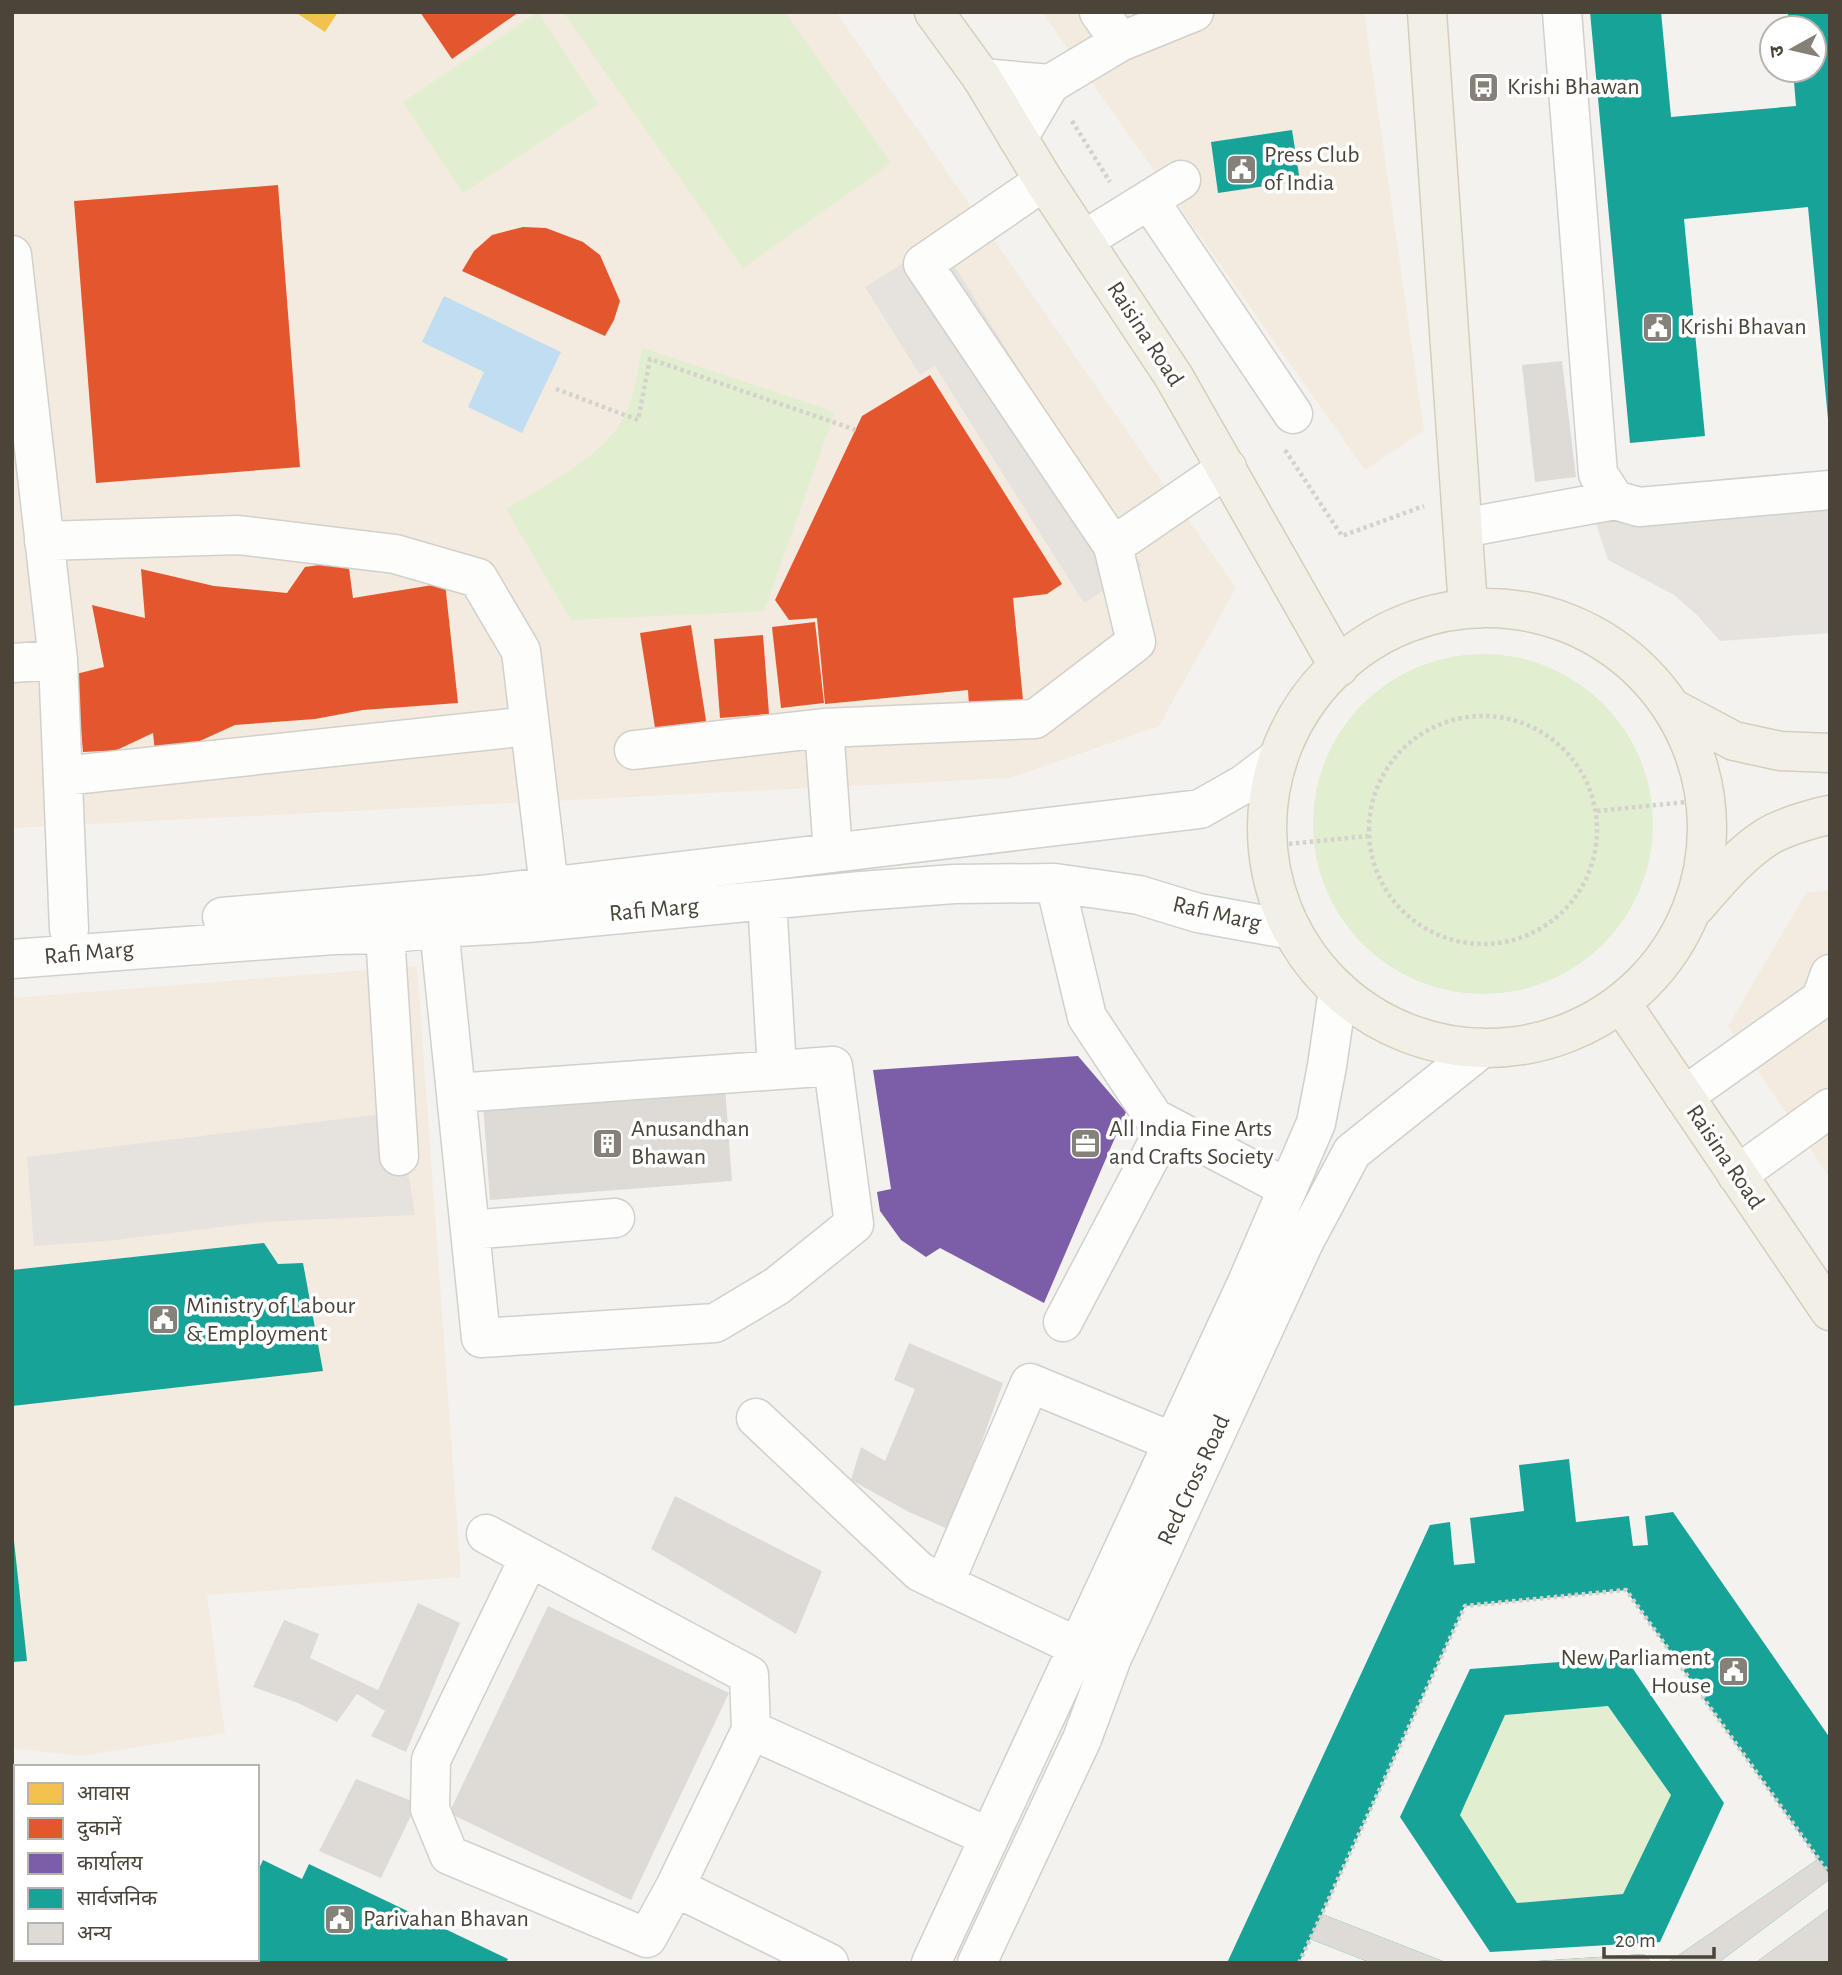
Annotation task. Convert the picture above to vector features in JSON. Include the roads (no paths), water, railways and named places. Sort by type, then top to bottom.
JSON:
[{"type":"main road","name":"Raisina Road","points":[[934,12],[982,78],[1044,181],[1174,377],[1339,667]]},
{"type":"main road","points":[[1427,12],[1468,607]]},
{"type":"main road","points":[[1468,607],[1536,615],[1603,638],[1642,669],[1672,708],[1695,752],[1706,800],[1706,849],[1700,884],[1688,916],[1670,949],[1648,978],[1621,1003],[1589,1023],[1555,1038],[1518,1046],[1482,1048],[1442,1044],[1404,1032],[1369,1014],[1338,990],[1306,956],[1278,898],[1269,864],[1266,829],[1269,794],[1277,759],[1290,727],[1339,667],[1348,655],[1377,635],[1409,620],[1468,607]]},
{"type":"main road","points":[[1672,708],[1734,741],[1780,751],[1830,753]]},
{"type":"main road","points":[[1688,916],[1723,874],[1768,836],[1830,815]]},
{"type":"main road","name":"Raisina Road","points":[[1621,1003],[1830,1311]]},
{"type":"street","points":[[1018,138],[1050,84],[1110,27],[1194,12]]},
{"type":"street","points":[[1562,12],[1598,474],[1615,500]]},
{"type":"street","points":[[982,78],[1050,84]]},
{"type":"street","points":[[1084,240],[1181,180]]},
{"type":"street","points":[[634,750],[824,728],[1035,719],[1136,642],[1113,546],[923,264],[1044,181]]},
{"type":"street","points":[[1149,200],[1293,414]]},
{"type":"street","points":[[12,255],[58,660],[69,929]]},
{"type":"street","points":[[1113,546],[1227,468]]},
{"type":"street","points":[[1463,528],[1615,500],[1639,507],[1830,490]]},
{"type":"street","points":[[44,541],[238,535],[395,554],[478,578],[521,651],[549,887]]},
{"type":"street","points":[[12,663],[58,660]]},
{"type":"street","points":[[63,776],[529,726]]},
{"type":"street","points":[[824,728],[833,853]]},
{"type":"street","name":"Rafi Marg","points":[[12,934],[480,895],[1200,809],[1244,783],[1277,759]]},
{"type":"street","points":[[1055,883],[1087,1017],[1154,1118],[1287,1188]]},
{"type":"street","name":"Rafi Marg","points":[[12,960],[527,923],[954,884],[1055,883],[1139,895],[1198,913],[1292,930]]},
{"type":"street","points":[[768,900],[777,1070]]},
{"type":"street","points":[[439,928],[481,1338],[715,1323],[777,1286],[855,1224],[833,1066],[456,1093]]},
{"type":"street","points":[[385,934],[399,1156]]},
{"type":"street","name":"Red Cross Road","points":[[931,1963],[1246,1285],[1316,1123],[1338,990]]},
{"type":"street","points":[[1684,1096],[1827,996]]},
{"type":"street","name":"Red Cross Road","points":[[977,1963],[1082,1739],[1112,1658],[1292,1267],[1352,1152],[1482,1048]]},
{"type":"street","points":[[1737,1175],[1830,1108]]},
{"type":"street","points":[[1063,1322],[1167,1125]]},
{"type":"street","points":[[470,1230],[615,1218]]},
{"type":"street","points":[[944,1584],[1030,1383],[1173,1442]]},
{"type":"street","points":[[756,1418],[920,1572],[1078,1647]]},
{"type":"street","points":[[486,1534],[749,1675],[751,1730],[675,1887],[647,1938],[449,1855],[430,1809],[431,1760],[529,1558]]},
{"type":"street","points":[[751,1730],[989,1837]]},
{"type":"street","points":[[675,1887],[829,1963]]},
{"type":"water","points":[[444,296],[561,352],[522,433],[468,407],[484,372],[422,342]]},
{"type":"place","name":"Krishi Bhawan","points":[[1484,87]]},
{"type":"place","name":"Press Club of India","points":[[1241,169]]},
{"type":"place","name":"Krishi Bhavan","points":[[1657,327]]},
{"type":"place","name":"Anusandhan Bhawan","points":[[608,1143]]},
{"type":"place","name":"All India Fine Arts and Crafts Society","points":[[1086,1143]]},
{"type":"place","name":"Ministry of Labour & Employment","points":[[163,1320]]},
{"type":"place","name":"New Parliament House","points":[[1734,1672]]},
{"type":"place","name":"Parivahan Bhavan","points":[[340,1919]]}]
